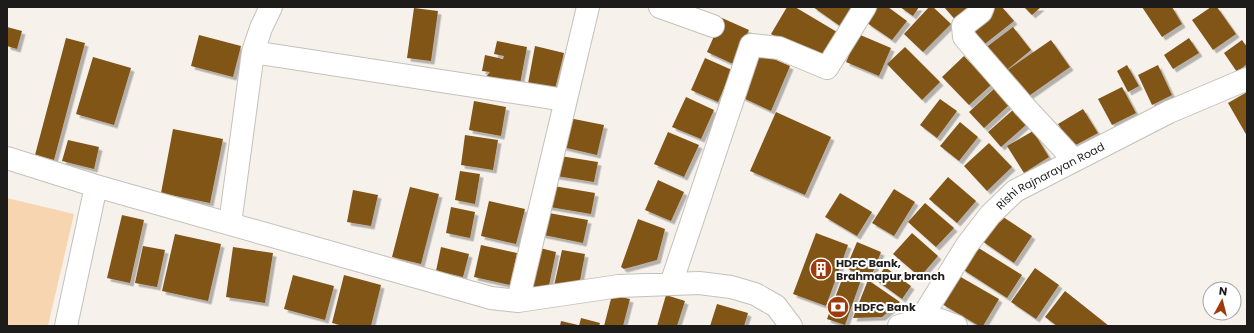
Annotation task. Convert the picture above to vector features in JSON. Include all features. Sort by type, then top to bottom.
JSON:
[{"type":"street","points":[[230,224],[253,52],[261,28],[271,7]]},
{"type":"street","points":[[518,301],[588,7]]},
{"type":"street","points":[[660,7],[713,26]]},
{"type":"street","points":[[671,284],[751,45],[779,48],[827,68],[865,7]]},
{"type":"street","points":[[983,7],[981,12],[963,26],[964,37],[1023,105],[1074,160]]},
{"type":"street","points":[[253,52],[565,100]]},
{"type":"street","name":"Rishi Rajnarayan Road","points":[[899,326],[914,322],[924,314],[967,245],[990,215],[1015,191],[1169,112],[1247,79]]},
{"type":"street","points":[[7,158],[96,186],[491,298],[518,301],[619,286],[699,283],[731,287],[755,294],[776,306],[791,326]]},
{"type":"street","points":[[66,326],[96,186]]},
{"type":"street","points":[[924,314],[956,326]]},
{"type":"shaded area","points":[[7,198],[74,214],[48,326],[7,326]]},
{"type":"building","points":[[787,7],[795,7],[837,32],[818,62],[771,34]]},
{"type":"building","points":[[813,7],[855,7],[840,26]]},
{"type":"building","points":[[878,7],[888,7],[907,21],[892,40],[867,23]]},
{"type":"building","points":[[900,7],[919,7],[913,16]]},
{"type":"building","points":[[929,7],[933,7],[951,24],[923,52],[904,34]]},
{"type":"building","points":[[944,7],[978,7],[959,24]]},
{"type":"building","points":[[995,7],[1002,7],[1014,21],[981,47],[966,30]]},
{"type":"building","points":[[1024,7],[1041,7],[1032,15]]},
{"type":"building","points":[[1142,7],[1172,7],[1182,24],[1162,37]]},
{"type":"building","points":[[1211,7],[1217,7],[1236,34],[1213,50],[1192,20]]},
{"type":"building","points":[[414,8],[438,11],[431,61],[407,58]]},
{"type":"building","points":[[722,18],[749,30],[733,64],[707,52]]},
{"type":"building","points":[[7,27],[22,31],[17,49],[7,46]]},
{"type":"building","points":[[1013,27],[1031,50],[1003,73],[984,49]]},
{"type":"building","points":[[858,34],[891,48],[879,76],[846,62]]},
{"type":"building","points":[[199,35],[241,46],[233,77],[191,66]]},
{"type":"building","points":[[66,38],[85,43],[54,160],[35,155]]},
{"type":"building","points":[[1189,38],[1199,53],[1173,69],[1164,55]]},
{"type":"building","points":[[1051,40],[1070,67],[1023,100],[1003,73]]},
{"type":"building","points":[[1242,40],[1247,47],[1247,64],[1237,72],[1224,53]]},
{"type":"building","points":[[497,41],[527,47],[519,89],[485,83],[486,77],[490,72],[482,71],[485,55],[503,59],[504,56],[494,54]]},
{"type":"building","points":[[535,46],[564,53],[554,93],[527,89]]},
{"type":"building","points":[[905,47],[940,82],[922,100],[887,64]]},
{"type":"building","points":[[760,53],[790,66],[771,111],[741,97]]},
{"type":"building","points":[[964,56],[991,85],[969,105],[942,77]]},
{"type":"building","points":[[93,57],[131,68],[114,125],[76,114]]},
{"type":"building","points":[[705,58],[732,70],[718,102],[691,90]]},
{"type":"building","points":[[1127,65],[1139,86],[1128,92],[1117,71]]},
{"type":"building","points":[[1158,65],[1172,95],[1152,105],[1138,75]]},
{"type":"building","points":[[1122,87],[1136,113],[1112,125],[1098,99]]},
{"type":"building","points":[[995,88],[1010,104],[984,128],[969,112]]},
{"type":"building","points":[[1247,92],[1247,136],[1228,103]]},
{"type":"building","points":[[686,97],[714,110],[701,139],[672,127]]},
{"type":"building","points":[[940,99],[957,111],[937,138],[920,125]]},
{"type":"building","points":[[474,101],[506,107],[501,136],[469,130]]},
{"type":"building","points":[[1014,109],[1027,124],[1001,147],[988,132]]},
{"type":"building","points":[[1083,109],[1098,133],[1072,147],[1058,124]]},
{"type":"building","points":[[776,112],[831,137],[805,195],[750,171]]},
{"type":"building","points":[[564,117],[604,125],[597,155],[558,146]]},
{"type":"building","points":[[960,122],[978,137],[959,161],[940,146]]},
{"type":"building","points":[[173,129],[223,139],[210,203],[161,193]]},
{"type":"building","points":[[1033,131],[1049,157],[1024,173],[1007,146]]},
{"type":"building","points":[[668,132],[699,145],[684,177],[654,164]]},
{"type":"building","points":[[465,135],[498,140],[493,170],[461,165]]},
{"type":"building","points":[[68,140],[99,147],[94,169],[62,161]]},
{"type":"building","points":[[989,143],[1012,167],[987,191],[964,166]]},
{"type":"building","points":[[554,155],[598,162],[594,182],[550,175]]},
{"type":"building","points":[[460,171],[480,174],[475,204],[455,200]]},
{"type":"building","points":[[948,177],[976,201],[957,223],[929,199]]},
{"type":"building","points":[[658,180],[684,192],[671,221],[645,210]]},
{"type":"building","points":[[548,185],[595,193],[591,214],[544,206]]},
{"type":"building","points":[[410,187],[439,194],[421,264],[392,257]]},
{"type":"building","points":[[894,189],[915,202],[894,236],[872,223]]},
{"type":"building","points":[[353,190],[378,195],[371,226],[347,222]]},
{"type":"building","points":[[840,193],[872,212],[857,236],[825,217]]},
{"type":"building","points":[[489,201],[525,209],[516,244],[481,236]]},
{"type":"building","points":[[925,203],[954,228],[936,247],[908,222]]},
{"type":"building","points":[[451,207],[475,212],[470,238],[446,233]]},
{"type":"building","points":[[543,212],[588,220],[583,243],[539,234]]},
{"type":"building","points":[[122,215],[144,220],[130,283],[107,278]]},
{"type":"building","points":[[1000,215],[1032,236],[1014,263],[982,241]]},
{"type":"building","points":[[638,219],[665,229],[657,260],[624,269],[621,267]]},
{"type":"building","name":"HDFC Bank, Brahmapur branch","points":[[816,233],[848,245],[826,306],[793,294]]},
{"type":"building","points":[[912,233],[938,256],[920,277],[893,254]]},
{"type":"building","points":[[175,234],[221,244],[208,301],[162,291]]},
{"type":"building","points":[[857,242],[881,252],[870,279],[846,268]]},
{"type":"building","points":[[481,245],[517,253],[510,285],[474,277]]},
{"type":"building","points":[[143,246],[165,250],[157,287],[135,283]]},
{"type":"building","points":[[233,247],[273,253],[265,303],[226,297]]},
{"type":"building","points":[[441,247],[469,254],[463,277],[436,271]]},
{"type":"building","points":[[536,247],[556,252],[548,290],[528,286]]},
{"type":"building","points":[[977,247],[1022,275],[1007,298],[962,269]]},
{"type":"building","points":[[562,250],[585,254],[578,291],[554,286]]},
{"type":"building","points":[[885,267],[911,286],[902,299],[876,280]]},
{"type":"building","points":[[1035,268],[1059,285],[1036,319],[1011,302]]},
{"type":"building","points":[[844,274],[861,280],[845,325],[827,319]]},
{"type":"building","points":[[293,275],[334,286],[325,320],[284,309]]},
{"type":"building","points":[[344,275],[381,285],[371,326],[344,326],[332,323]]},
{"type":"building","points":[[959,276],[999,299],[983,326],[979,326],[942,304]]},
{"type":"building","points":[[868,280],[900,302],[882,317],[853,318]]},
{"type":"building","points":[[1065,291],[1109,326],[1057,326],[1045,317]]},
{"type":"building","points":[[612,295],[630,299],[623,326],[604,326]]},
{"type":"building","points":[[666,295],[685,301],[677,326],[657,326]]},
{"type":"building","points":[[717,304],[748,313],[744,326],[710,326]]},
{"type":"building","points":[[581,318],[600,323],[599,326],[579,326]]},
{"type":"building","points":[[561,321],[578,325],[578,326],[560,326]]},
{"type":"place","name":"HDFC Bank, Brahmapur branch","points":[[821,269]]},
{"type":"place","name":"HDFC Bank","points":[[838,307]]}]
